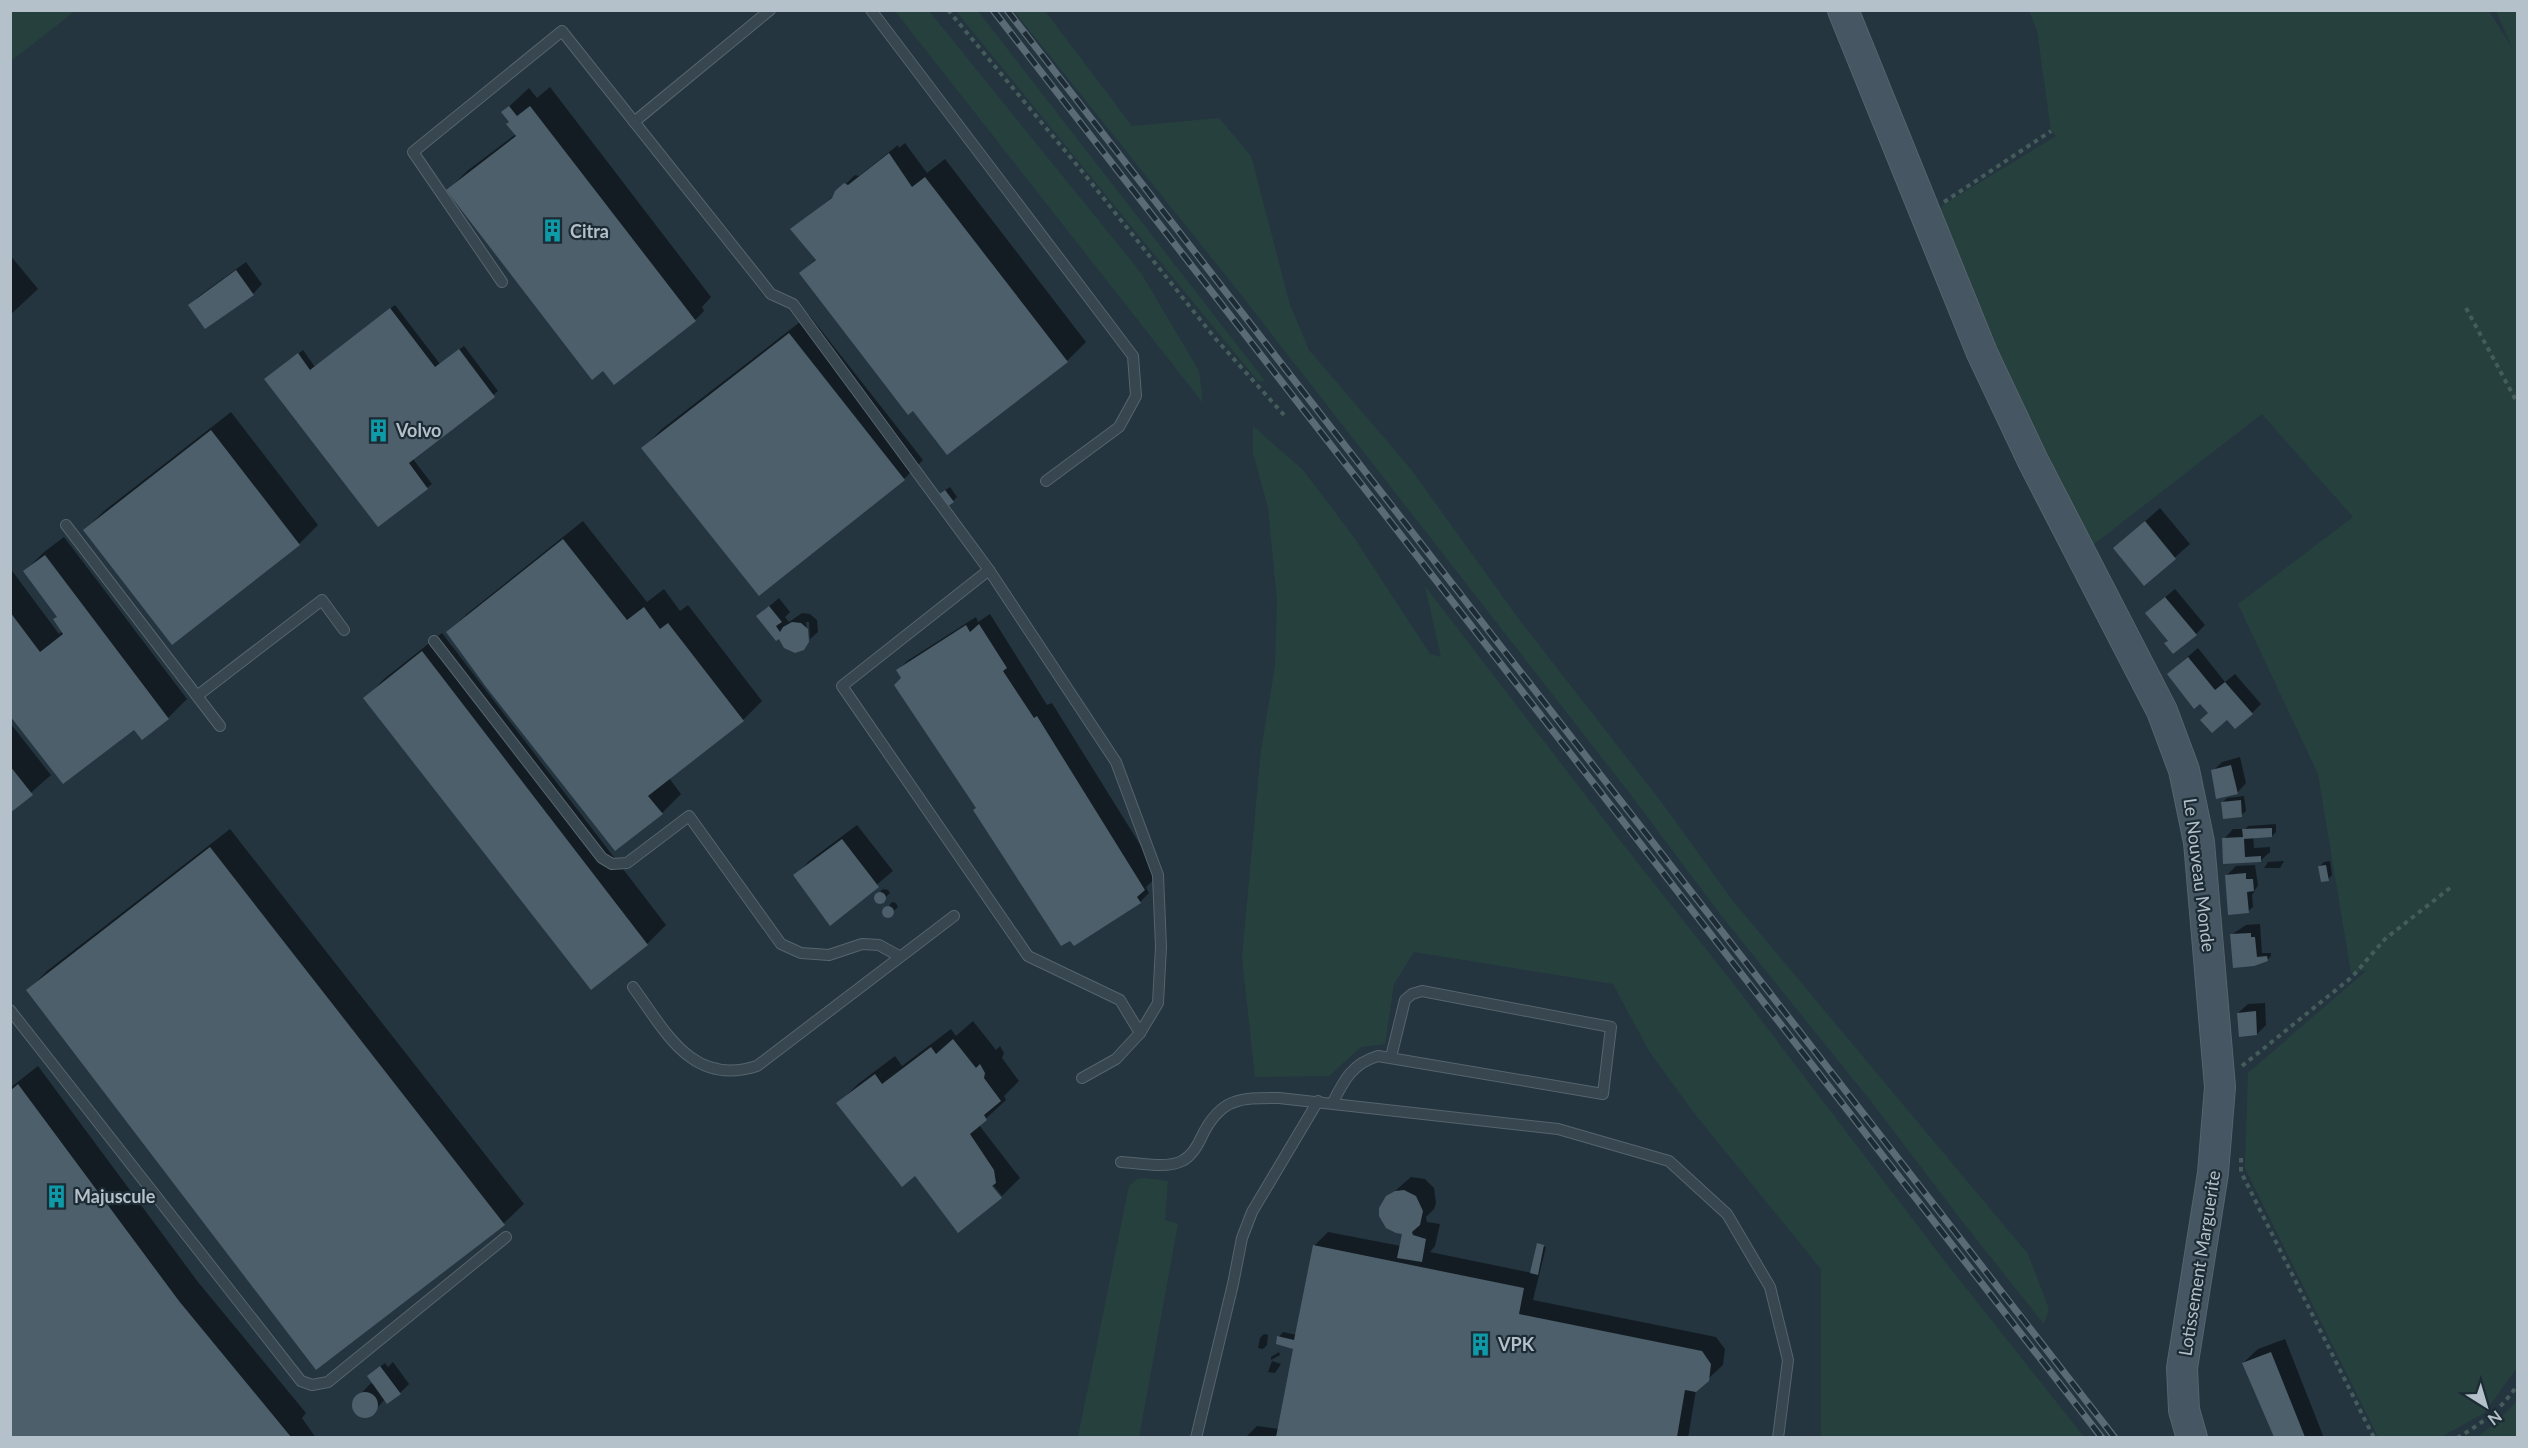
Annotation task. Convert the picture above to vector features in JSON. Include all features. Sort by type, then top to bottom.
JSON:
[{"type":"street","name":"Le Nouveau Monde","points":[[1843,10],[1982,353],[2033,461],[2162,711],[2184,770],[2199,842],[2220,1087]]},
{"type":"street","name":"Lotissement Marguerite","points":[[2192,1437],[2184,1410],[2182,1368],[2213,1173],[2220,1087]]},
{"type":"lane","points":[[634,122],[770,10]]},
{"type":"lane","points":[[871,10],[1133,356],[1136,396],[1119,427],[1046,482]]},
{"type":"lane","points":[[502,282],[413,152],[562,31],[771,294],[793,304],[989,570],[1116,762],[1158,876],[1161,947],[1158,1003],[1140,1033],[1116,1059],[1082,1078]]},
{"type":"lane","points":[[66,525],[220,726]]},
{"type":"lane","points":[[989,570],[842,686],[1028,956],[1120,1000],[1140,1033]]},
{"type":"lane","points":[[197,696],[322,600],[344,630]]},
{"type":"lane","points":[[434,641],[602,858],[612,864],[627,863],[689,816],[781,944],[801,953],[829,955],[862,944],[879,945],[899,956]]},
{"type":"lane","points":[[633,987],[674,1043],[691,1059],[713,1070],[737,1073],[757,1066],[954,916]]},
{"type":"lane","points":[[1333,1102],[1346,1076],[1354,1068],[1371,1058],[1391,1057],[1603,1094],[1611,1027],[1422,991],[1412,994],[1405,1000],[1391,1057]]},
{"type":"lane","points":[[10,1010],[301,1381],[312,1385],[328,1382],[506,1237]]},
{"type":"lane","points":[[1121,1162],[1163,1164],[1181,1162],[1191,1154],[1217,1112],[1240,1098],[1333,1102],[1558,1129],[1669,1161],[1727,1214],[1770,1287],[1788,1360],[1778,1437]]},
{"type":"lane","points":[[1196,1437],[1242,1238],[1252,1212],[1318,1101]]},
{"type":"path","points":[[948,10],[1081,170],[1214,337],[1284,415]]},
{"type":"path","points":[[1924,214],[2051,131]]},
{"type":"path","points":[[2466,308],[2517,404]]},
{"type":"path","points":[[2220,1087],[2352,977],[2385,939],[2450,888]]},
{"type":"path","points":[[2241,1148],[2241,1172],[2374,1437]]},
{"type":"path","points":[[2457,1437],[2486,1421],[2511,1395],[2517,1384]]},
{"type":"green space","points":[[11,10],[75,10],[75,11],[11,61]]},
{"type":"green space","points":[[895,11],[929,11],[1141,273],[1199,371],[1203,403]]},
{"type":"green space","points":[[956,11],[978,11],[1265,381],[1258,381]]},
{"type":"green space","points":[[1014,11],[1045,11],[1132,126],[1219,118],[1251,156],[1290,305],[1309,350],[1410,468],[1518,618],[1662,803],[1733,901],[2028,1254],[2049,1309],[2044,1324],[1870,1100],[1720,914],[1631,795],[1235,287]]},
{"type":"green space","points":[[2029,11],[2489,11],[2512,48],[2496,11],[2517,11],[2517,1368],[2484,1413],[2441,1437],[2378,1437],[2245,1168],[2248,1073],[2367,970],[2351,973],[2318,774],[2238,604],[2353,517],[2262,414],[2089,548],[2025,421],[1936,215],[1943,205],[2056,136],[2051,131],[2037,30]]},
{"type":"green space","points":[[1253,426],[1303,470],[1353,536],[1430,654],[1441,657],[1425,586],[1622,843],[1736,987],[1943,1259],[2084,1437],[1821,1437],[1821,1269],[1694,1113],[1649,1051],[1613,984],[1414,952],[1394,984],[1385,1044],[1361,1047],[1329,1076],[1255,1077],[1242,958],[1261,750],[1275,666],[1277,600],[1268,508],[1253,453]]},
{"type":"green space","points":[[1137,1179],[1168,1181],[1165,1220],[1178,1224],[1139,1437],[1078,1437],[1129,1186]]},
{"type":"green space","points":[[2517,1401],[2517,1437],[2477,1437],[2498,1421]]},
{"type":"building","name":"Citra","points":[[509,106],[517,116],[530,106],[696,321],[614,385],[603,371],[592,380],[446,190],[516,136],[506,124],[509,122],[501,112]]},
{"type":"building","points":[[889,153],[912,187],[925,177],[1068,362],[947,455],[913,411],[908,415],[799,273],[816,260],[790,229],[832,198],[835,191],[844,183],[848,185]]},
{"type":"building","points":[[236,270],[254,295],[205,329],[188,305]]},
{"type":"building","name":"Volvo","points":[[390,308],[435,367],[459,349],[495,397],[409,463],[428,489],[378,527],[264,379],[298,353],[310,370]]},
{"type":"building","points":[[789,333],[905,480],[759,596],[641,448]]},
{"type":"building","points":[[211,430],[300,545],[172,645],[83,530]]},
{"type":"building","points":[[945,490],[954,502],[947,507],[938,495]]},
{"type":"building","points":[[2145,521],[2176,559],[2144,586],[2113,548]]},
{"type":"building","points":[[563,539],[627,620],[644,607],[660,629],[668,623],[744,721],[648,796],[663,814],[615,851],[486,687],[446,632]]},
{"type":"building","points":[[45,555],[169,719],[142,740],[134,730],[63,784],[10,716],[10,612],[40,652],[63,634],[53,619],[57,617],[23,571]]},
{"type":"building","points":[[2165,597],[2197,635],[2173,654],[2164,643],[2168,641],[2145,613]]},
{"type":"building","points":[[769,606],[782,622],[776,626],[780,632],[783,627],[792,622],[801,623],[808,629],[809,642],[804,650],[795,653],[784,648],[779,639],[776,641],[756,616]]},
{"type":"building","points":[[979,624],[1007,668],[1003,671],[1034,718],[1037,716],[1145,890],[1137,897],[1141,903],[1074,946],[1070,941],[1061,946],[973,810],[976,808],[894,685],[901,678],[896,670],[966,625],[970,632]]},
{"type":"building","points":[[422,651],[648,945],[591,990],[363,698]]},
{"type":"building","points":[[2188,657],[2215,690],[2225,682],[2253,714],[2235,729],[2227,720],[2212,733],[2200,720],[2208,713],[2200,704],[2194,709],[2167,674]]},
{"type":"building","points":[[2231,765],[2238,794],[2216,799],[2211,770]]},
{"type":"building","points":[[10,766],[33,795],[10,813]]},
{"type":"building","points":[[2241,800],[2242,817],[2223,819],[2221,802]]},
{"type":"building","points":[[2272,828],[2272,837],[2244,839],[2245,857],[2261,856],[2261,862],[2223,864],[2222,838],[2243,837],[2242,829]]},
{"type":"building","points":[[842,839],[879,887],[830,926],[793,875]]},
{"type":"building","points":[[210,847],[505,1225],[316,1370],[26,990]]},
{"type":"building","points":[[2326,865],[2329,881],[2321,882],[2318,866]]},
{"type":"building","points":[[2246,873],[2246,879],[2253,879],[2254,891],[2247,892],[2249,913],[2228,915],[2225,875]]},
{"type":"building","points":[[880,892],[886,898],[880,904],[874,898]]},
{"type":"building","points":[[890,906],[894,912],[890,918],[886,918],[882,910]]},
{"type":"building","points":[[2251,933],[2251,937],[2255,937],[2257,957],[2267,956],[2268,961],[2254,966],[2233,968],[2230,934]]},
{"type":"building","points":[[2256,1011],[2257,1035],[2239,1037],[2237,1013]]},
{"type":"building","points":[[953,1039],[976,1068],[980,1064],[985,1073],[984,1078],[1001,1101],[984,1115],[987,1120],[970,1134],[994,1170],[996,1183],[992,1186],[1002,1198],[958,1233],[915,1176],[902,1187],[836,1103],[875,1074],[882,1084],[931,1047],[936,1054]]},
{"type":"building","name":"Majuscule","points":[[18,1084],[179,1301],[291,1437],[10,1437],[10,1091]]},
{"type":"building","points":[[1404,1190],[1416,1196],[1423,1211],[1420,1225],[1412,1232],[1413,1235],[1426,1239],[1422,1262],[1397,1258],[1402,1234],[1386,1228],[1379,1216],[1379,1208],[1386,1196],[1395,1191]]},
{"type":"building","points":[[1537,1243],[1544,1245],[1538,1275],[1530,1273]]},
{"type":"building","name":"VPK","points":[[1313,1245],[1524,1288],[1519,1314],[1702,1351],[1711,1364],[1709,1381],[1696,1392],[1685,1390],[1677,1437],[1276,1437],[1293,1349],[1276,1344],[1277,1336],[1294,1340]]},
{"type":"building","points":[[2271,1352],[2305,1437],[2274,1437],[2242,1363]]},
{"type":"building","points":[[380,1366],[401,1394],[387,1404],[367,1376]]},
{"type":"building","points":[[365,1392],[374,1396],[378,1405],[374,1414],[365,1418],[356,1414],[352,1405],[356,1396]]},
{"type":"railway","points":[[993,10],[2102,1438]]},
{"type":"railway","points":[[1007,10],[2115,1438]]},
{"type":"place","name":"Citra","points":[[552,231]]},
{"type":"place","name":"Volvo","points":[[378,430]]},
{"type":"place","name":"Majuscule","points":[[56,1196]]},
{"type":"place","name":"VPK","points":[[1480,1344]]}]
